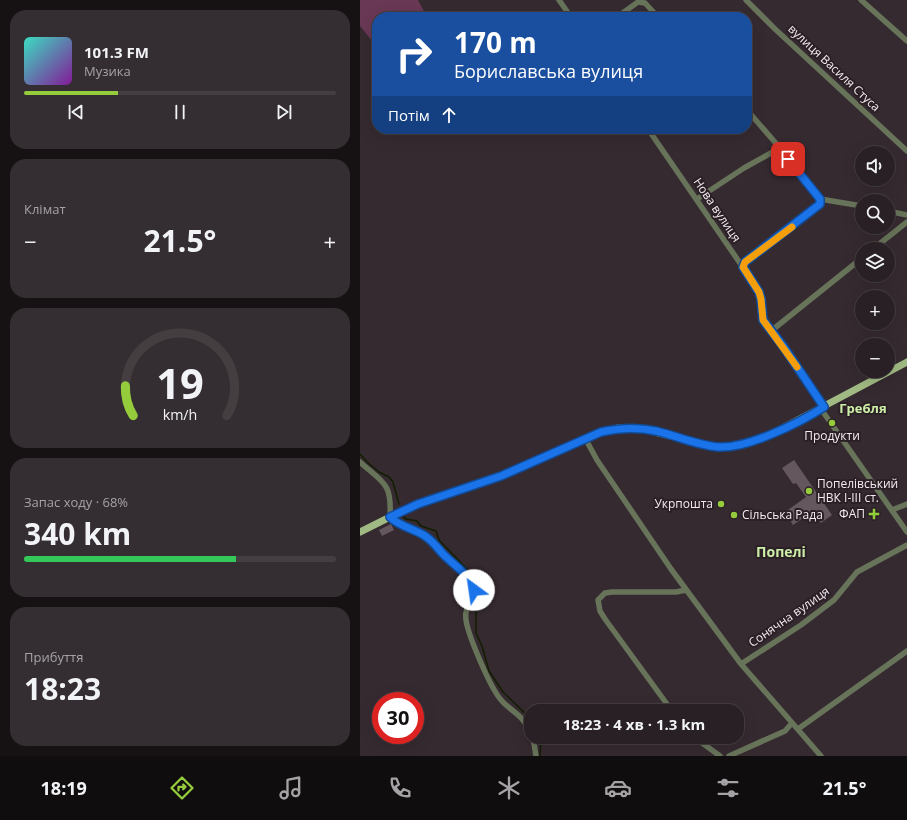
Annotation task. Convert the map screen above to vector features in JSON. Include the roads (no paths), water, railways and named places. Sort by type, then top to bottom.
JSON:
[{"type":"main road","points":[[360,532],[418,504],[501,476],[585,438],[618,428],[643,429],[706,445],[733,446],[758,439],[822,408],[907,362]]},
{"type":"street","points":[[560,0],[568,12]]},
{"type":"street","name":"вулиця Василя Стуса","points":[[746,0],[907,151]]},
{"type":"street","points":[[861,0],[907,41]]},
{"type":"street","points":[[624,12],[638,2],[645,3],[653,12]]},
{"type":"street","points":[[752,116],[822,201],[855,205]]},
{"type":"street","name":"Нова вулиця","points":[[652,134],[759,292],[763,320],[822,408]]},
{"type":"street","points":[[697,199],[744,168],[780,148]]},
{"type":"street","points":[[743,267],[745,262],[822,201]]},
{"type":"street","points":[[895,212],[907,215]]},
{"type":"street","points":[[882,242],[907,222]]},
{"type":"street","points":[[771,330],[855,264]]},
{"type":"street","points":[[822,408],[907,532]]},
{"type":"street","points":[[585,438],[597,460],[686,590],[740,664],[821,756]]},
{"type":"street","points":[[360,462],[385,483],[389,489],[390,517],[396,523],[418,532],[430,539],[473,586],[474,596],[468,607],[466,619],[474,646],[495,692],[501,701],[524,722]]},
{"type":"street","points":[[892,510],[907,504]]},
{"type":"street","name":"Сонячна вулиця","points":[[740,664],[801,625],[834,600],[840,595],[857,572],[907,545]]},
{"type":"street","points":[[667,704],[605,620],[600,611],[598,600],[605,593],[612,592],[676,592],[686,590]]},
{"type":"street","points":[[798,729],[907,651]]},
{"type":"street","points":[[729,756],[764,739],[785,731],[792,723]]},
{"type":"street","points":[[534,744],[536,756]]},
{"type":"street","points":[[704,744],[720,756]]},
{"type":"waterway","points":[[360,454],[367,462],[379,472],[389,477],[393,482],[399,504]]},
{"type":"waterway","points":[[403,516],[406,519],[417,521],[421,526],[436,531],[439,540],[484,587],[484,592],[476,604],[476,633],[482,646],[489,671],[503,692],[524,712]]},
{"type":"waterway","points":[[540,756],[541,744]]},
{"type":"place","name":"Продукти","points":[[832,423]]},
{"type":"place","name":"Попелівський НВК І-ІІІ ст.","points":[[809,491]]},
{"type":"place","name":"Укрпошта","points":[[721,504]]},
{"type":"place","name":"ФАП","points":[[874,514]]},
{"type":"place","name":"Сільська Рада","points":[[734,515]]},
{"type":"district","name":"Гребля","points":[[863,408]]},
{"type":"district","name":"Попелі","points":[[781,552]]}]
